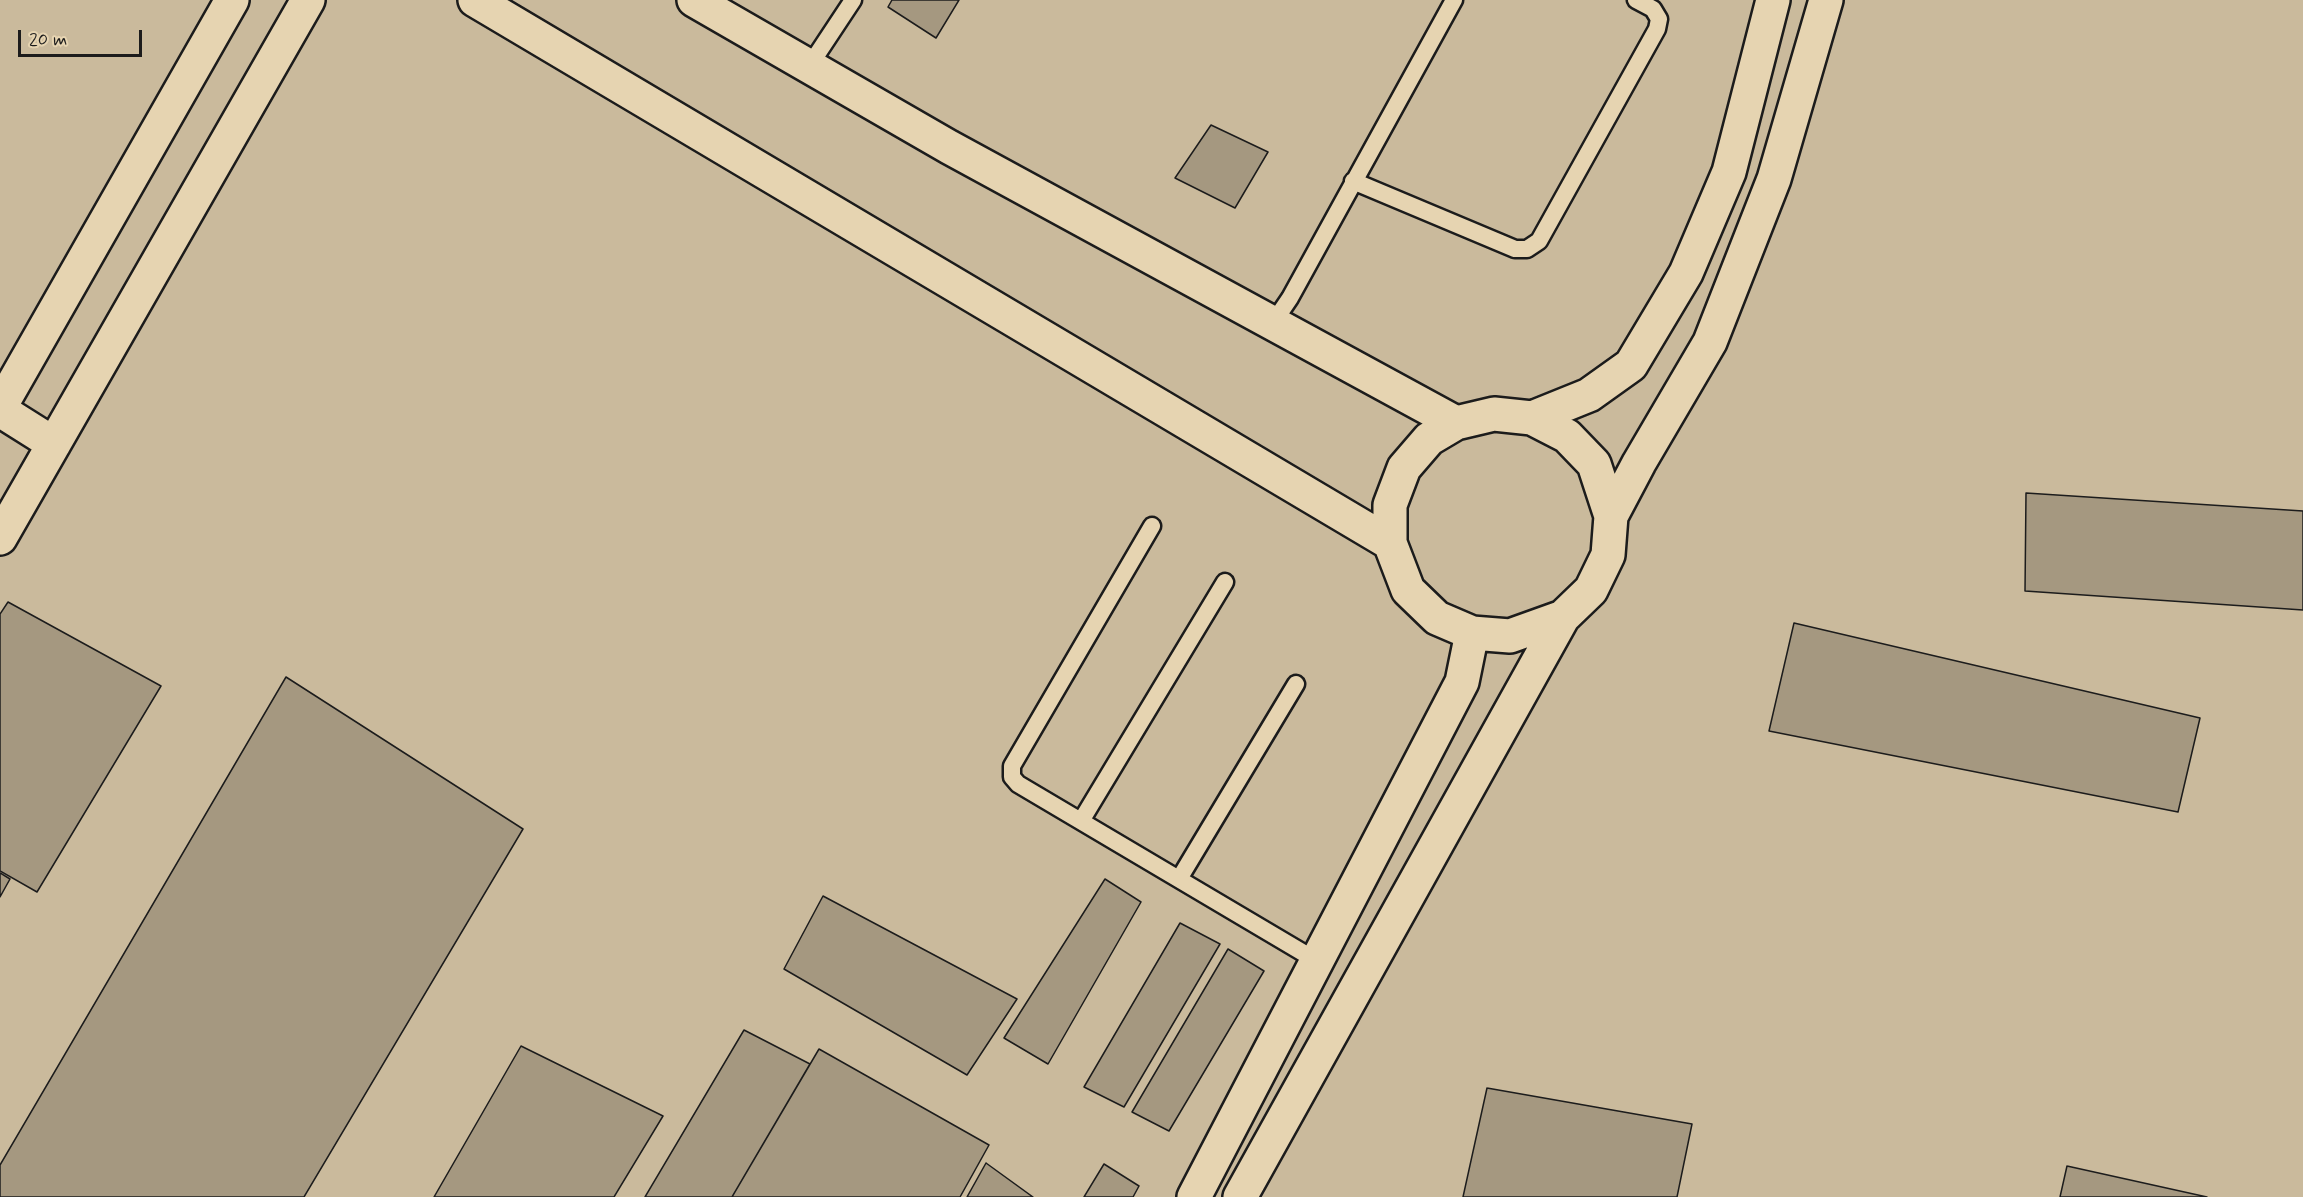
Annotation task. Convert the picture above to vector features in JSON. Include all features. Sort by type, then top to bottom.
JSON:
[{"type":"street","points":[[54,444],[0,409],[232,0]]},
{"type":"street","points":[[0,538],[308,0]]},
{"type":"street","points":[[475,0],[1390,543]]},
{"type":"street","points":[[694,0],[949,147],[1456,423]]},
{"type":"street","points":[[1532,418],[1589,394],[1631,365],[1686,273],[1729,172],[1773,0]]},
{"type":"street","points":[[1611,516],[1638,463],[1710,342],[1774,179],[1826,0]]},
{"type":"street","points":[[1240,1197],[1563,617],[1591,590],[1608,555],[1611,516],[1594,464],[1567,436],[1532,418],[1494,414],[1456,423],[1430,439],[1404,468],[1390,505],[1390,543],[1408,591],[1437,618],[1472,633],[1510,636],[1563,617]]},
{"type":"street","points":[[1194,1197],[1462,682],[1472,633]]},
{"type":"lane","points":[[810,65],[853,0]]},
{"type":"lane","points":[[1273,323],[1290,298],[1454,0]]},
{"type":"lane","points":[[1353,181],[1515,249],[1527,249],[1539,241],[1657,29],[1659,19],[1653,9],[1636,0]]},
{"type":"lane","points":[[1152,526],[1012,766],[1012,777],[1018,784],[1317,961]]},
{"type":"lane","points":[[1081,821],[1225,582]]},
{"type":"lane","points":[[1179,879],[1296,684]]},
{"type":"shaded area","points":[[0,0],[2303,0],[2303,1197],[0,1197]]},
{"type":"building","points":[[892,0],[959,0],[936,38],[888,7]]},
{"type":"building","points":[[1211,125],[1268,152],[1235,208],[1175,178]]},
{"type":"building","points":[[2026,493],[2303,511],[2303,610],[2025,591]]},
{"type":"building","points":[[8,602],[161,686],[37,892],[0,871],[0,614]]},
{"type":"building","points":[[1794,623],[2200,718],[2178,812],[1769,731]]},
{"type":"building","points":[[286,677],[523,829],[304,1197],[0,1197],[0,1165]]},
{"type":"building","points":[[0,873],[10,879],[0,897]]},
{"type":"building","points":[[1105,879],[1141,902],[1048,1064],[1004,1038]]},
{"type":"building","points":[[823,896],[1017,999],[967,1075],[784,969]]},
{"type":"building","points":[[1180,923],[1220,944],[1124,1107],[1084,1087]]},
{"type":"building","points":[[1228,949],[1264,971],[1169,1131],[1132,1112]]},
{"type":"building","points":[[744,1030],[810,1064],[732,1197],[645,1197]]},
{"type":"building","points":[[521,1046],[663,1116],[614,1197],[434,1197]]},
{"type":"building","points":[[819,1049],[989,1145],[960,1197],[732,1197]]},
{"type":"building","points":[[1487,1088],[1692,1124],[1677,1197],[1463,1197]]},
{"type":"building","points":[[986,1163],[1033,1197],[967,1197]]},
{"type":"building","points":[[1104,1164],[1139,1186],[1133,1197],[1084,1197]]},
{"type":"building","points":[[2067,1166],[2207,1197],[2060,1197]]}]
